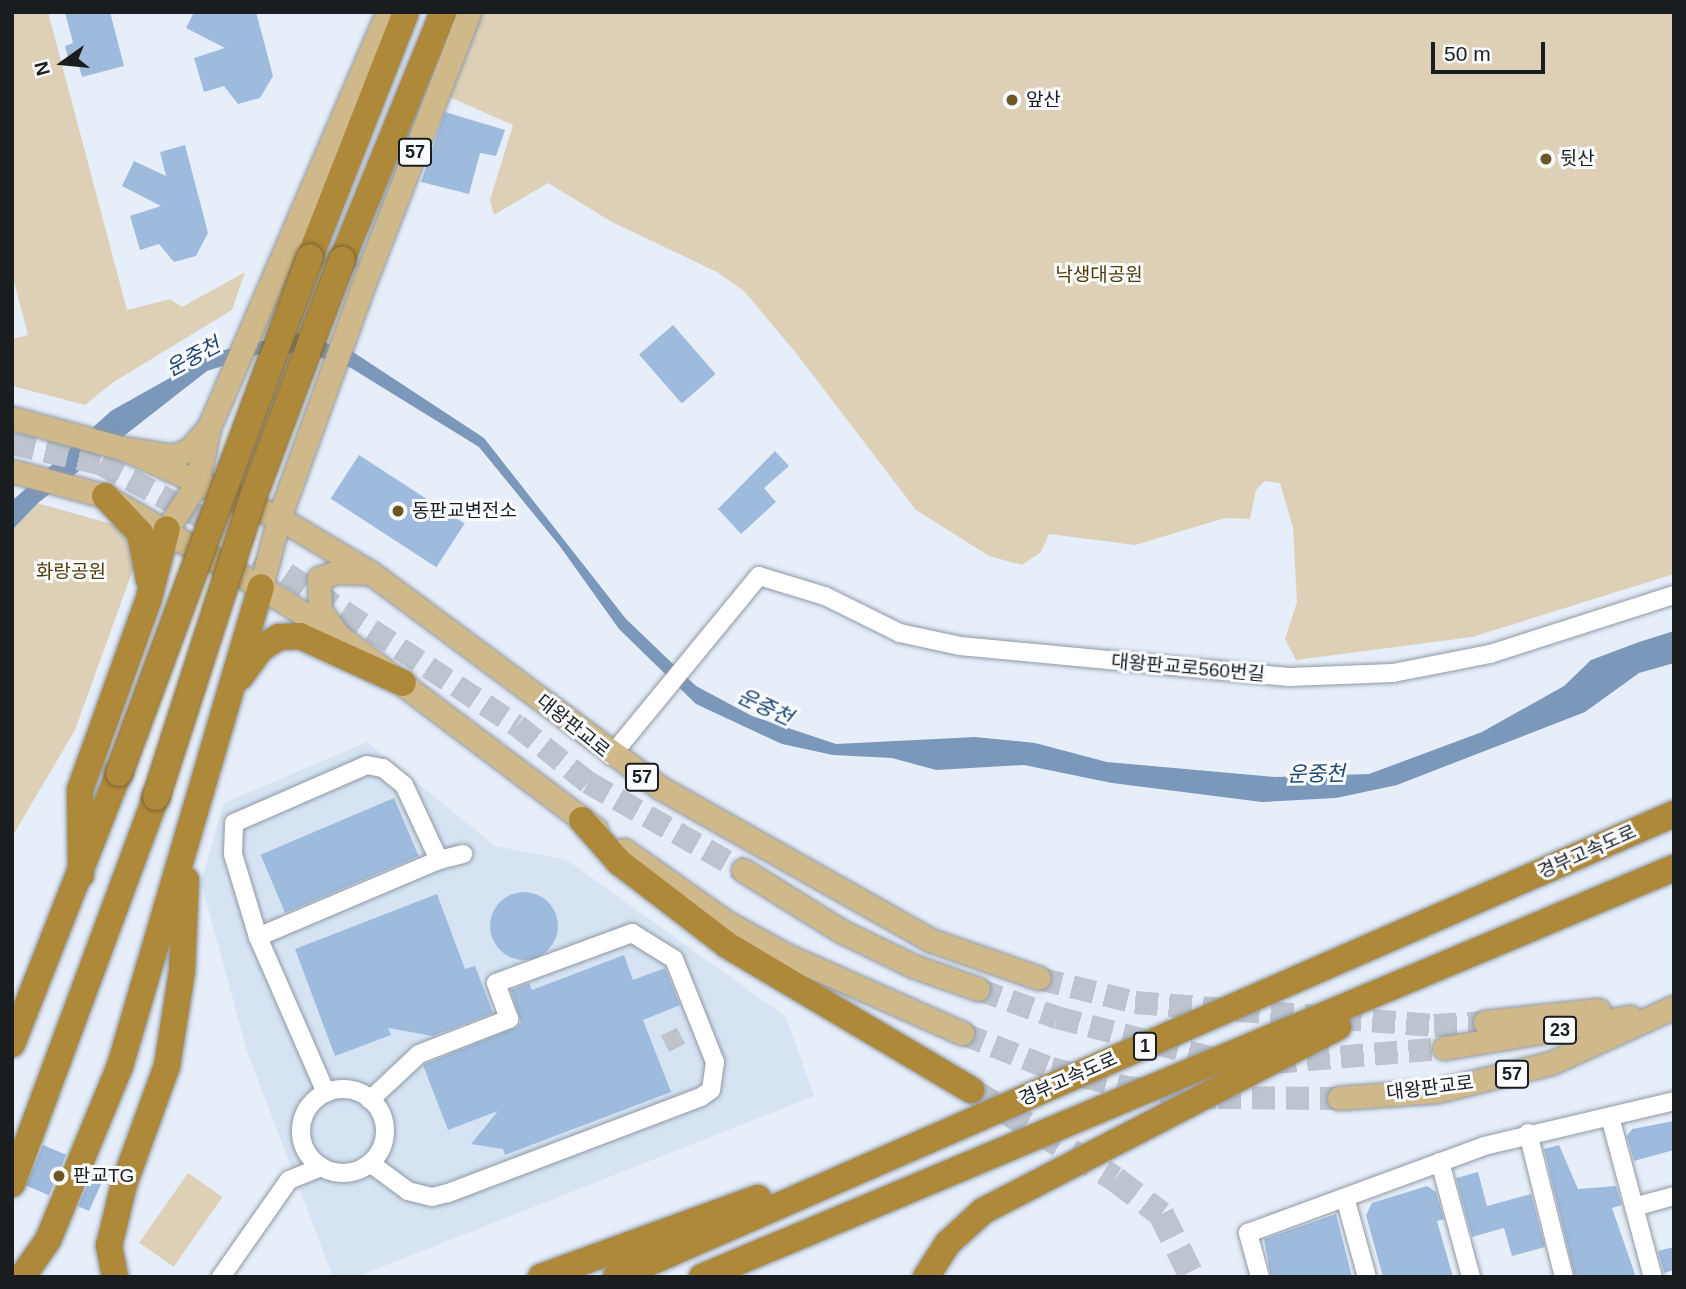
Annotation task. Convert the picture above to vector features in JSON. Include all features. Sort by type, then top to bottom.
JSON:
[{"type":"highway","points":[[12,1044],[81,874],[310,257],[406,12]]},
{"type":"highway","points":[[12,1184],[156,797],[255,491],[342,260],[443,12]]},
{"type":"highway","points":[[106,496],[140,533],[149,598]]},
{"type":"highway","points":[[81,874],[80,790],[149,598],[167,529]]},
{"type":"highway","points":[[22,1277],[48,1240],[120,1066],[188,824],[261,587]]},
{"type":"highway","points":[[220,716],[245,667],[279,636],[300,636],[403,683]]},
{"type":"highway","name":"경부고속도로","points":[[616,1277],[1674,814]]},
{"type":"highway","points":[[582,820],[619,862],[727,945],[971,1090]]},
{"type":"highway","points":[[115,1277],[109,1246],[124,1184],[167,1066],[182,971],[188,824]]},
{"type":"highway","name":"1","points":[[702,1277],[853,1216],[1674,868]]},
{"type":"highway","points":[[926,1277],[948,1243],[983,1211],[1303,1044],[1609,895]]},
{"type":"highway","points":[[541,1277],[939,1136]]},
{"type":"highway","points":[[727,1277],[853,1216]]},
{"type":"main road","points":[[167,529],[197,483],[214,418],[388,12]]},
{"type":"main road","name":"57","points":[[279,518],[361,291],[469,12]]},
{"type":"main road","name":"대왕판교로","points":[[13,418],[150,456],[197,483],[279,518],[371,573],[465,639],[611,756],[930,940],[1039,978]]},
{"type":"main road","points":[[150,456],[173,456],[189,450],[214,418]]},
{"type":"main road","points":[[12,471],[106,496],[167,529],[339,636],[582,820],[726,922],[874,997],[961,1033]]},
{"type":"main road","points":[[261,587],[279,518]]},
{"type":"main road","points":[[339,636],[320,610],[319,578],[336,572],[371,573]]},
{"type":"main road","points":[[743,870],[841,931],[913,966],[978,989]]},
{"type":"main road","points":[[1485,1022],[1674,1004]]},
{"type":"main road","name":"대왕판교로","points":[[1444,1048],[1623,1019],[1674,1004]]},
{"type":"main road","name":"대왕판교로","points":[[1339,1098],[1437,1091],[1551,1063],[1674,1004]]},
{"type":"street","name":"대왕판교로560번길","points":[[611,756],[721,616],[759,576],[825,596],[900,633],[960,646],[1256,675],[1393,673],[1490,654],[1674,595]]},
{"type":"street","points":[[326,1093],[258,937],[233,854],[234,823],[367,765],[383,768],[404,785],[439,860]]},
{"type":"street","points":[[258,937],[439,860],[463,854]]},
{"type":"street","points":[[370,1100],[419,1054],[509,1019],[496,983],[632,933],[674,959],[692,1030],[715,1062],[711,1090],[701,1097],[432,1197],[408,1191],[370,1163]]},
{"type":"street","points":[[221,1277],[289,1180],[321,1167],[346,1173],[370,1163],[379,1153],[385,1128],[370,1100],[350,1090],[326,1093],[311,1104],[301,1131],[303,1145],[321,1167]]},
{"type":"street","points":[[1260,1277],[1248,1233],[1346,1201],[1484,1146],[1528,1133],[1674,1101]]},
{"type":"street","points":[[1610,1117],[1653,1277]]},
{"type":"street","points":[[1528,1133],[1564,1277]]},
{"type":"street","points":[[1440,1162],[1471,1277]]},
{"type":"street","points":[[1634,1207],[1674,1196]]},
{"type":"street","points":[[1346,1201],[1367,1277]]},
{"type":"shaded area","points":[[367,742],[495,846],[567,860],[786,1017],[814,1096],[356,1277],[333,1277],[247,1051],[201,882],[224,803]]},
{"type":"green space","points":[[12,12],[48,12],[127,310],[170,299],[182,307],[245,272],[232,310],[112,383],[85,405],[12,386],[12,339],[28,335],[12,274]]},
{"type":"green space","name":"낙생대공원","points":[[475,12],[1674,12],[1674,574],[1472,637],[1296,660],[1285,639],[1297,602],[1293,528],[1280,483],[1265,481],[1256,490],[1250,519],[1225,518],[1135,545],[1049,534],[1041,552],[1022,565],[989,556],[916,510],[796,353],[744,291],[717,272],[612,222],[548,183],[494,215],[490,200],[513,125],[445,95]]},
{"type":"green space","name":"화랑공원","points":[[12,496],[126,528],[139,553],[75,730],[12,837]]},
{"type":"green space","points":[[188,1173],[222,1197],[174,1267],[139,1243]]},
{"type":"water","points":[[296,333],[353,352],[484,438],[626,619],[696,686],[752,716],[836,744],[975,737],[1035,743],[1107,762],[1275,777],[1369,774],[1482,732],[1564,686],[1591,660],[1674,631],[1674,663],[1639,673],[1585,712],[1397,785],[1336,798],[1262,802],[1112,783],[1024,765],[936,770],[892,758],[833,755],[782,744],[696,704],[619,629],[559,545],[479,447],[351,368],[307,353],[263,353],[207,371],[38,503],[12,530],[12,501],[111,411],[216,352]]},
{"type":"building","points":[[65,12],[110,12],[124,66],[82,77],[76,56],[68,58],[65,46],[73,43]]},
{"type":"building","points":[[194,12],[256,12],[273,76],[260,98],[238,104],[224,86],[204,92],[194,58],[225,48],[186,28]]},
{"type":"building","points":[[445,112],[505,130],[496,156],[480,153],[469,194],[421,182]]},
{"type":"building","points":[[185,145],[208,233],[196,256],[174,262],[159,244],[140,250],[130,216],[161,206],[122,186],[134,161],[166,176],[160,152]]},
{"type":"building","points":[[673,325],[716,374],[682,404],[639,355]]},
{"type":"building","points":[[775,451],[789,466],[764,488],[776,502],[741,534],[718,509]]},
{"type":"building","name":"동판교변전소","points":[[359,455],[465,524],[436,567],[331,499]]},
{"type":"building","points":[[394,798],[419,856],[285,913],[261,855]]},
{"type":"building","points":[[524,892],[537,895],[548,902],[555,913],[558,926],[555,939],[548,950],[537,957],[524,960],[511,957],[500,950],[493,939],[490,926],[493,913],[500,902],[511,895]]},
{"type":"building","points":[[437,894],[465,969],[475,966],[493,1013],[433,1036],[388,1028],[391,1035],[335,1056],[295,949]]},
{"type":"building","points":[[624,955],[633,980],[665,968],[680,1005],[643,1020],[671,1092],[505,1155],[503,1149],[471,1144],[498,1111],[448,1130],[423,1065],[517,1027],[521,1022],[511,990],[529,983],[532,990]]},
{"type":"building","points":[[1674,1121],[1674,1150],[1634,1161],[1627,1136],[1632,1129]]},
{"type":"building","points":[[43,1145],[66,1155],[49,1195],[26,1186]]},
{"type":"building","points":[[1559,1145],[1578,1189],[1616,1186],[1622,1205],[1612,1208],[1636,1277],[1575,1277],[1544,1149]]},
{"type":"building","points":[[96,1166],[107,1171],[89,1211],[78,1206]]},
{"type":"building","points":[[1478,1172],[1487,1206],[1531,1194],[1545,1247],[1512,1256],[1504,1228],[1472,1237],[1456,1178]]},
{"type":"building","points":[[1427,1186],[1436,1192],[1444,1219],[1437,1221],[1453,1277],[1383,1277],[1366,1215],[1372,1203]]},
{"type":"building","points":[[1336,1214],[1352,1277],[1271,1277],[1264,1239]]},
{"type":"building","points":[[1674,1247],[1674,1270],[1664,1273],[1658,1251]]},
{"type":"tunnel","points":[[12,443],[100,463],[201,517],[517,725],[588,782],[743,870]]},
{"type":"tunnel","points":[[1039,978],[1135,1002],[1434,1025],[1485,1022]]},
{"type":"tunnel","points":[[978,989],[1057,1017],[1225,1061]]},
{"type":"tunnel","points":[[665,1044],[686,1033]]},
{"type":"tunnel","points":[[962,1033],[1051,1068],[1127,1087],[1218,1097],[1339,1098]]},
{"type":"tunnel","points":[[1273,1062],[1444,1048]]},
{"type":"tunnel","points":[[971,1090],[1115,1179],[1161,1214],[1192,1277]]},
{"type":"place","name":"앞산","points":[[1012,100]]},
{"type":"place","name":"뒷산","points":[[1546,159]]},
{"type":"place","name":"동판교변전소","points":[[398,511]]},
{"type":"place","name":"판교TG","points":[[59,1176]]},
{"type":"water label","name":"운중천","points":[[193,357]]},
{"type":"water label","name":"운중천","points":[[765,707]]},
{"type":"water label","name":"운중천","points":[[1316,774]]}]
